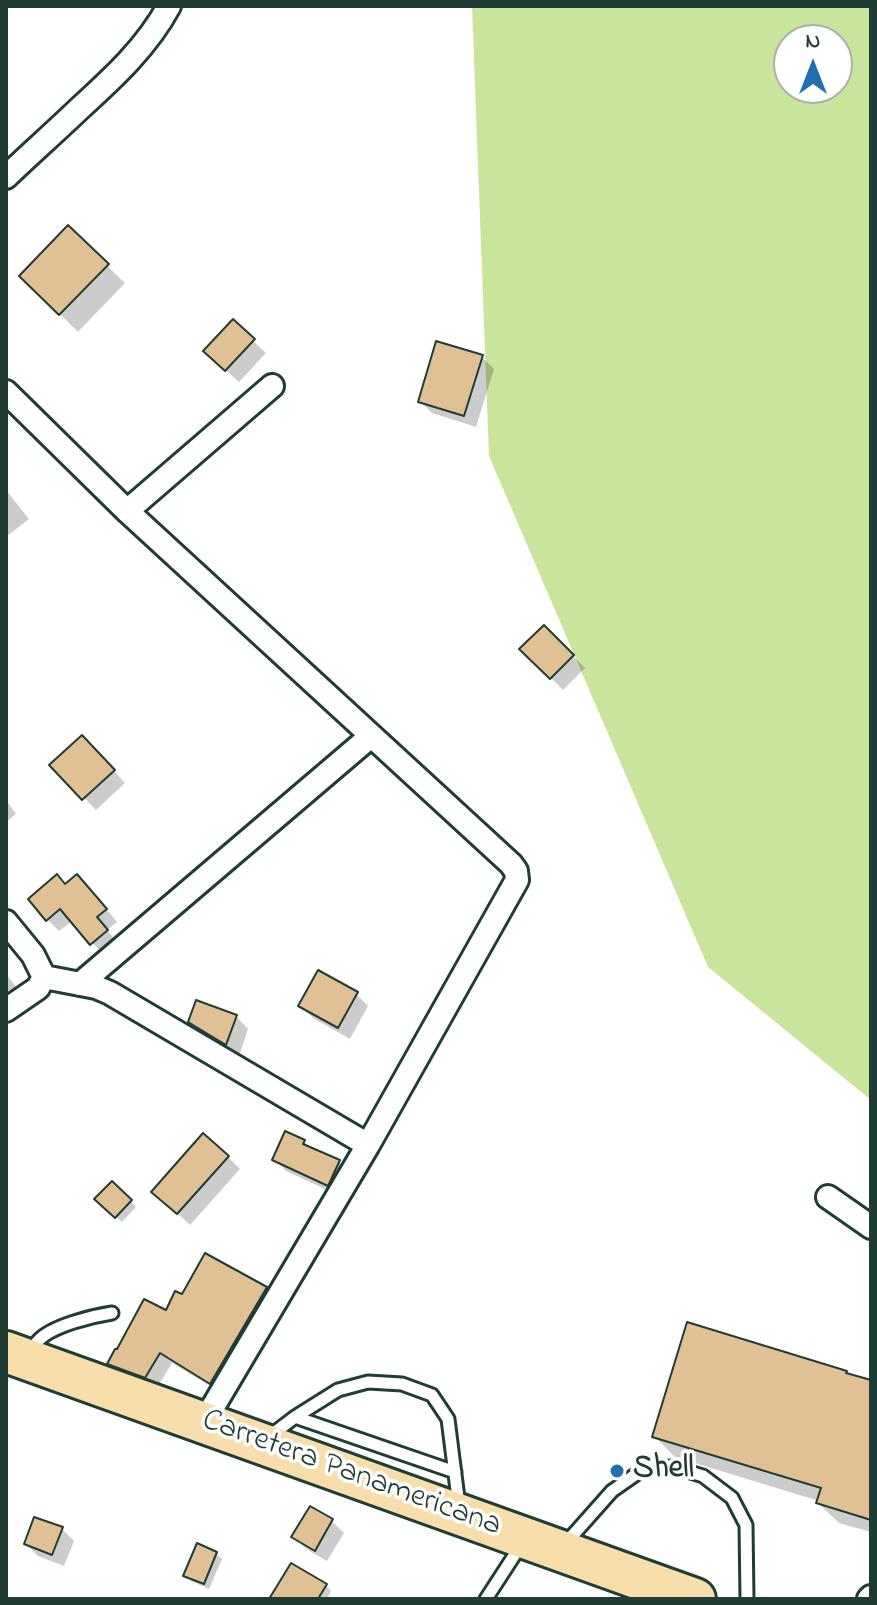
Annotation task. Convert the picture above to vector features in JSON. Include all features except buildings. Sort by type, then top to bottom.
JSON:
[{"type":"highway","name":"Carretera Panamericana","points":[[16,1356],[695,1599]]},
{"type":"street","points":[[6,177],[134,55],[155,31],[169,6]]},
{"type":"street","points":[[127,511],[272,386]]},
{"type":"street","points":[[6,392],[127,511],[516,871],[517,880],[368,1145],[204,1422]]},
{"type":"street","points":[[80,984],[371,736]]},
{"type":"street","points":[[6,922],[33,955],[44,977]]},
{"type":"street","points":[[44,977],[96,987],[110,993],[368,1145]]},
{"type":"street","points":[[6,1010],[38,988],[44,977]]},
{"type":"street","points":[[828,1197],[871,1227]]},
{"type":"lane","points":[[16,1356],[57,1329],[112,1313]]},
{"type":"lane","points":[[261,1442],[338,1390],[368,1382],[402,1384],[432,1395],[448,1419],[460,1514]]},
{"type":"lane","points":[[295,1417],[455,1472]]},
{"type":"lane","points":[[486,1599],[542,1544],[612,1491],[645,1468],[674,1467],[703,1476],[732,1498],[746,1525],[747,1599]]},
{"type":"green space","points":[[472,6],[871,6],[871,1100],[708,967],[489,456]]},
{"type":"place","name":"Shell","points":[[617,1471]]}]
